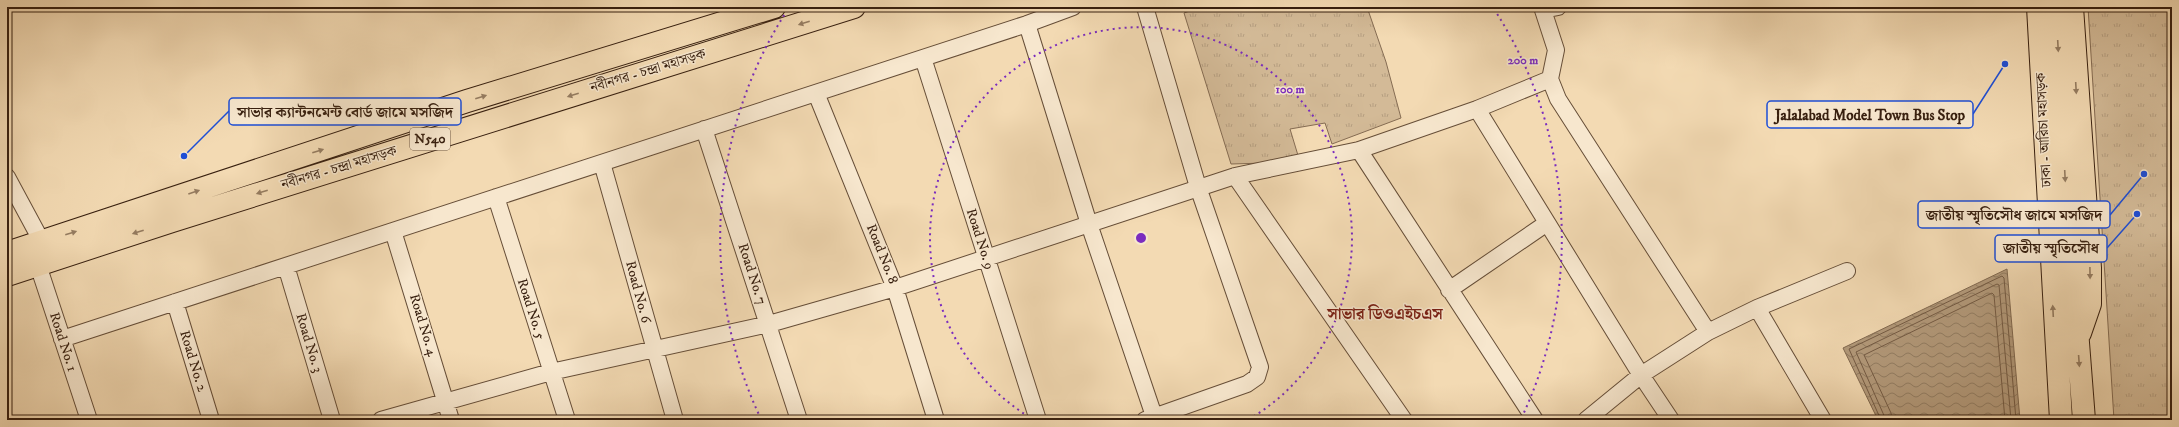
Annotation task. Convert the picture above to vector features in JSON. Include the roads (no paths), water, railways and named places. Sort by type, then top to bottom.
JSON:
[{"type":"highway","name":"নবীনগর - চন্দ্রা মহাসড়ক","points":[[7,253],[461,103],[774,7]]},
{"type":"highway","name":"নবীনগর - চন্দ্রা মহাসড়ক","points":[[7,275],[187,216],[854,7]]},
{"type":"highway","name":"ঢাকা - আরিচা মহাসড়ক","points":[[2038,7],[2061,420]]},
{"type":"highway","points":[[2056,7],[2084,420]]},
{"type":"highway","points":[[2072,7],[2090,268],[2090,304],[2086,322],[2078,339]]},
{"type":"street","points":[[62,339],[1027,24],[1073,7]]},
{"type":"street","points":[[1027,24],[1150,418],[1247,384],[1257,377],[1260,367],[1198,187],[1145,7]]},
{"type":"street","points":[[1547,8],[1556,50],[1550,79],[1558,99],[1708,332]]},
{"type":"street","name":"Road No. 9","points":[[923,58],[1038,420]]},
{"type":"street","points":[[381,420],[552,372],[769,324],[895,288],[986,259],[1198,187],[1235,176],[1359,150],[1477,109],[1550,79]]},
{"type":"street","name":"Road No. 8","points":[[816,93],[895,288],[936,420]]},
{"type":"street","points":[[1477,109],[1641,375],[1671,420]]},
{"type":"street","name":"Road No. 7","points":[[704,129],[769,324],[799,420]]},
{"type":"street","points":[[1359,150],[1535,420]]},
{"type":"street","name":"Road No. 6","points":[[602,163],[675,420]]},
{"type":"street","points":[[1235,176],[1404,420]]},
{"type":"street","points":[[7,177],[42,242]]},
{"type":"street","name":"Road No. 5","points":[[496,197],[567,420]]},
{"type":"street","points":[[1450,290],[1547,223]]},
{"type":"street","name":"Road No. 4","points":[[393,231],[452,420]]},
{"type":"street","name":"Road No. 1","points":[[38,265],[89,420]]},
{"type":"street","name":"Road No. 3","points":[[286,266],[332,420]]},
{"type":"street","points":[[1586,420],[1641,375],[1708,332],[1757,308],[1847,271]]},
{"type":"street","name":"Road No. 2","points":[[175,302],[211,420]]},
{"type":"street","points":[[1757,308],[1824,420]]},
{"type":"water","points":[[2007,269],[2020,420],[1878,420],[1843,348]]},
{"type":"place","name":"Jalalabad Model Town Bus Stop","points":[[2005,64]]},
{"type":"place","name":"সাভার ক্যান্টনমেন্ট বোর্ড জামে মসজিদ","points":[[184,156]]},
{"type":"place","name":"জাতীয় স্মৃতিসৌধ জামে মসজিদ","points":[[2144,174]]},
{"type":"place","name":"জাতীয় স্মৃতিসৌধ","points":[[2137,214]]},
{"type":"district","name":"সাভার ডিওএইচএস","points":[[1385,314]]}]
